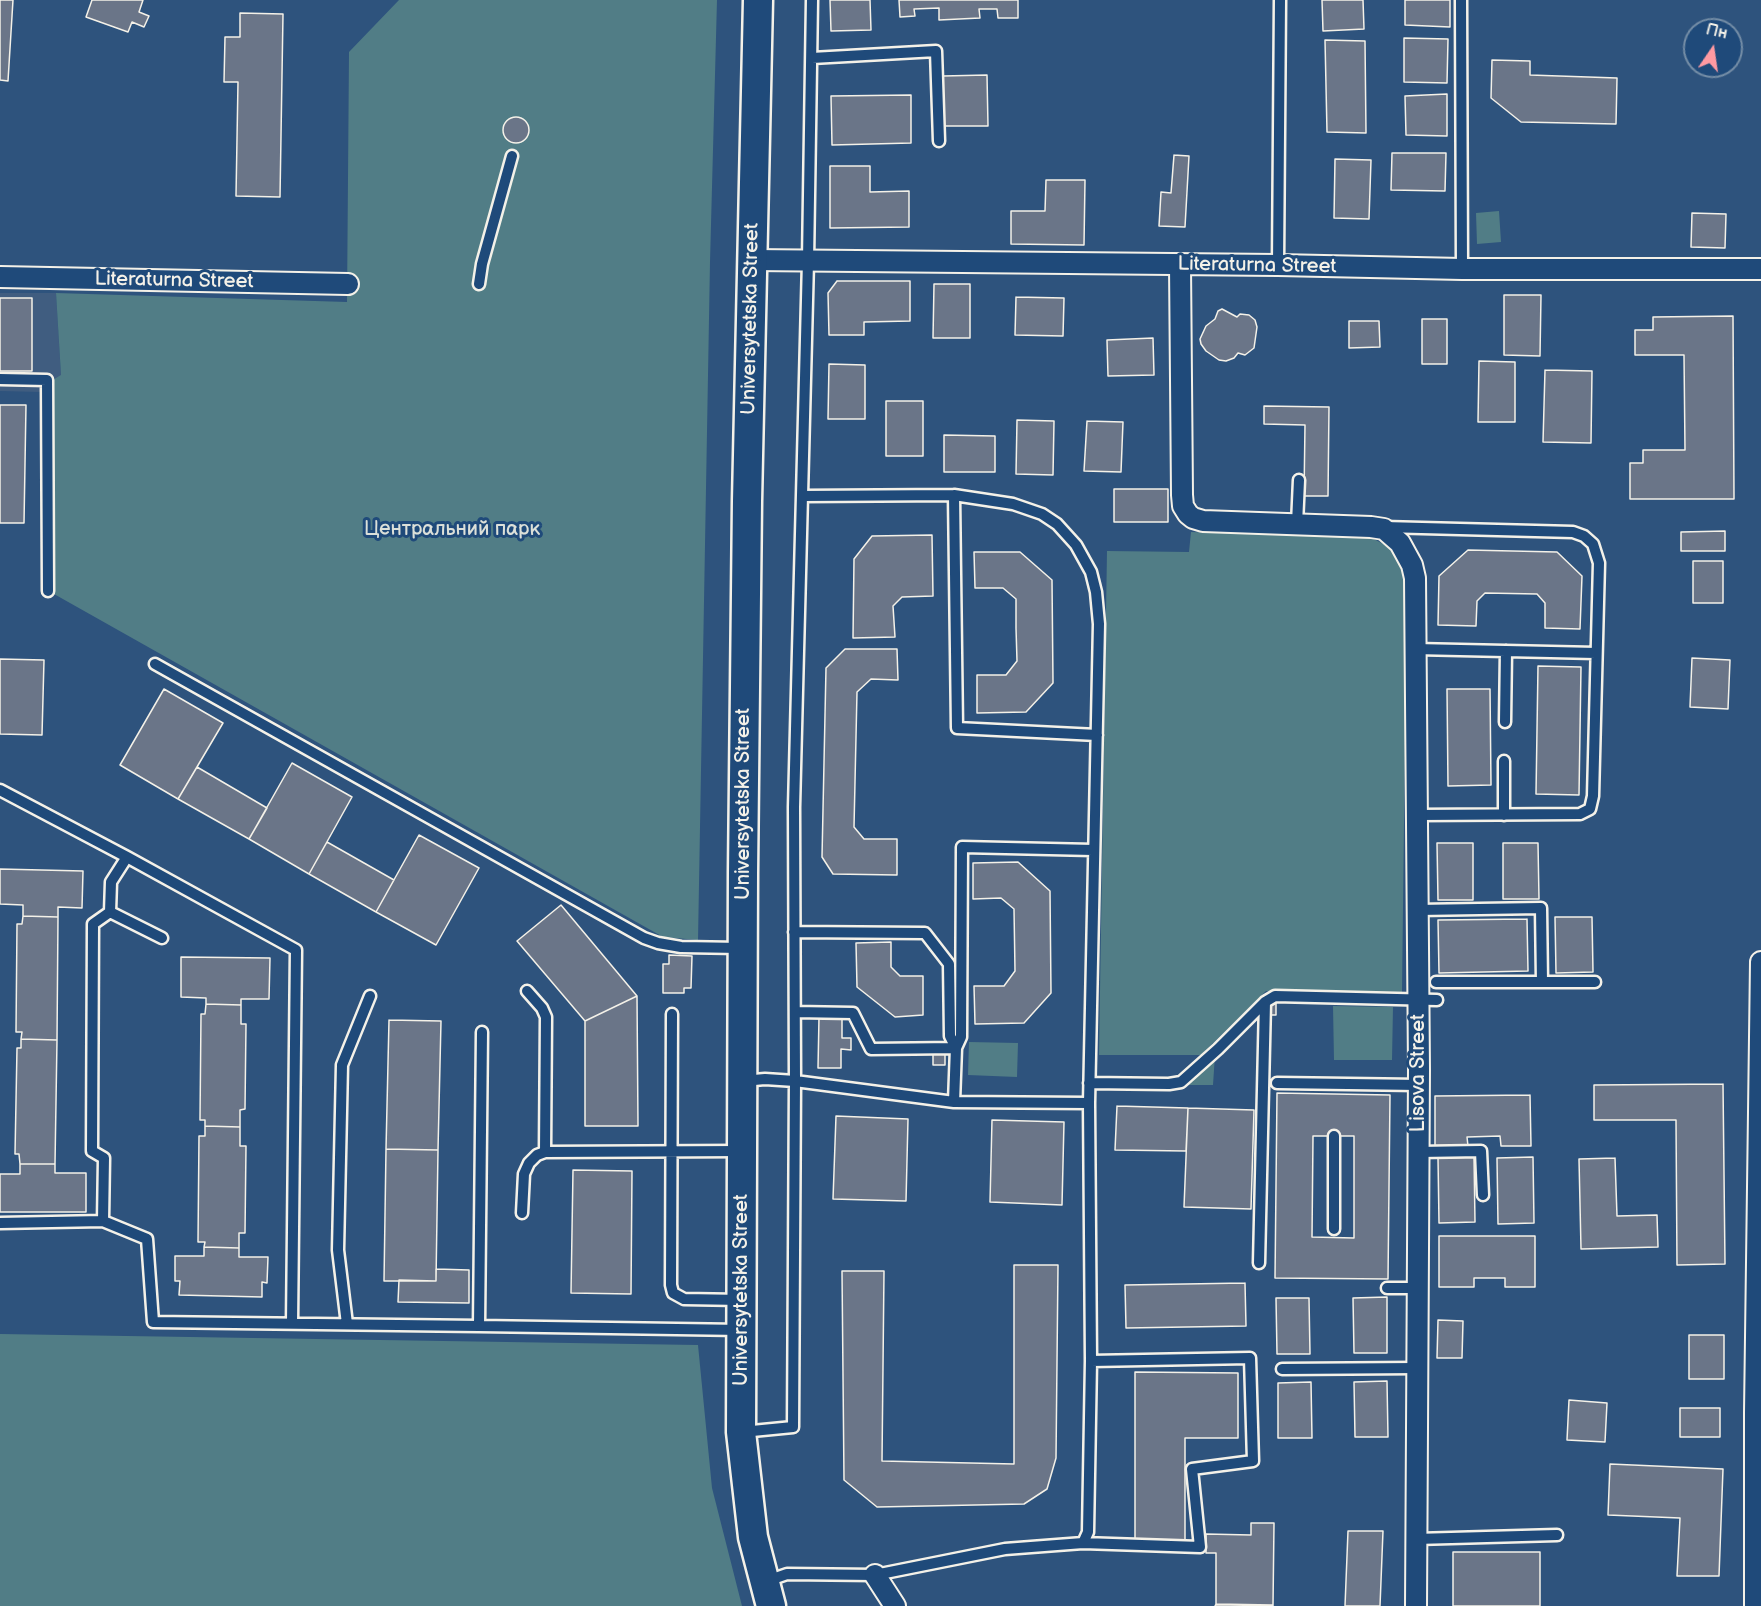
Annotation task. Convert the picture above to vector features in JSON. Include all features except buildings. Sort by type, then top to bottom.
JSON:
[{"type":"main road","name":"Universytetska Street","points":[[758,0],[747,524],[741,1432],[753,1537],[767,1594]]},
{"type":"street","name":"Literaturna Street","points":[[752,260],[1278,265],[1462,270],[1761,269]]},
{"type":"street","points":[[1180,265],[1184,510],[1192,518],[1200,520],[1371,527]]},
{"type":"street","name":"Literaturna Street","points":[[0,277],[348,284]]},
{"type":"street","name":"Lisova Street","points":[[1371,527],[1384,529],[1400,543],[1412,565],[1415,578],[1418,910],[1428,1000],[1419,1085],[1416,1606]]},
{"type":"street","points":[[1755,1606],[1761,962]]},
{"type":"street","points":[[875,1575],[896,1606]]},
{"type":"lane","points":[[741,1432],[793,1427],[794,807],[803,496],[812,0]]},
{"type":"lane","points":[[1278,265],[1280,0]]},
{"type":"lane","points":[[1461,0],[1462,270]]},
{"type":"lane","points":[[812,58],[936,51],[939,141]]},
{"type":"lane","points":[[479,284],[482,264],[512,156]]},
{"type":"lane","points":[[0,379],[46,380],[48,591]]},
{"type":"lane","points":[[1297,524],[1299,480]]},
{"type":"lane","points":[[803,496],[954,495],[1013,504],[1042,514],[1057,524],[1079,550],[1091,572],[1098,609],[1086,1059],[1089,1083],[1091,1361],[1088,1532],[1083,1543]]},
{"type":"lane","points":[[954,495],[957,728],[1096,735]]},
{"type":"lane","points":[[1371,527],[1573,532],[1584,536],[1596,549],[1599,563],[1593,796],[1590,809],[1580,814],[1417,815]]},
{"type":"lane","points":[[1415,649],[1596,653]]},
{"type":"lane","points":[[1505,722],[1506,651]]},
{"type":"lane","points":[[155,663],[644,938],[681,947],[744,948]]},
{"type":"lane","points":[[1504,761],[1504,815]]},
{"type":"lane","points":[[0,790],[128,856],[296,950],[292,1323]]},
{"type":"lane","points":[[954,1102],[956,1048],[962,1037],[962,847],[1093,850]]},
{"type":"lane","points":[[110,912],[111,882],[128,856]]},
{"type":"lane","points":[[1418,910],[1541,908],[1542,982]]},
{"type":"lane","points":[[110,912],[162,938]]},
{"type":"lane","points":[[103,1221],[104,1158],[92,1151],[93,924],[110,912]]},
{"type":"lane","points":[[794,932],[925,933],[949,964],[950,1036],[956,1048]]},
{"type":"lane","points":[[1436,982],[1595,982]]},
{"type":"lane","points":[[527,991],[542,1008],[546,1017],[544,1152]]},
{"type":"lane","points":[[347,1324],[338,1250],[342,1065],[370,996]]},
{"type":"lane","points":[[1089,1083],[1169,1084],[1180,1082],[1218,1049],[1265,1002],[1275,996],[1428,1000]]},
{"type":"lane","points":[[1259,1263],[1265,1002]]},
{"type":"lane","points":[[795,1012],[853,1013],[871,1049],[956,1048]]},
{"type":"lane","points":[[672,1014],[671,1285],[673,1293],[684,1299],[742,1300]]},
{"type":"lane","points":[[479,1326],[482,1032]]},
{"type":"lane","points":[[743,1082],[765,1079],[795,1081],[954,1102],[1089,1103]]},
{"type":"lane","points":[[1276,1083],[1333,1089],[1419,1085]]},
{"type":"lane","points":[[1334,1136],[1334,1229]]},
{"type":"lane","points":[[522,1213],[524,1174],[529,1163],[544,1152],[743,1151]]},
{"type":"lane","points":[[1419,1152],[1481,1151],[1484,1195]]},
{"type":"lane","points":[[0,1223],[103,1221],[147,1239],[153,1322],[742,1330]]},
{"type":"lane","points":[[1387,1288],[1418,1288]]},
{"type":"lane","points":[[767,1594],[787,1574],[875,1575],[1005,1549],[1083,1543],[1200,1547],[1192,1469],[1253,1461],[1250,1358],[1091,1361]]},
{"type":"lane","points":[[1282,1369],[1417,1368]]},
{"type":"lane","points":[[1416,1539],[1557,1535]]},
{"type":"shaded area","points":[[0,293],[56,293],[61,376],[51,381],[41,392],[0,391]]},
{"type":"green space","name":"Центральний парк","points":[[399,0],[717,0],[698,940],[663,937],[54,594],[51,381],[61,375],[56,293],[347,302],[349,52]]},
{"type":"green space","points":[[1499,211],[1501,242],[1477,244],[1476,213]]},
{"type":"green space","points":[[1191,532],[1370,537],[1391,548],[1407,569],[1402,992],[1266,991],[1201,1055],[1099,1055],[1107,551],[1189,552]]},
{"type":"green space","points":[[1333,1006],[1393,1007],[1392,1060],[1334,1060]]},
{"type":"green space","points":[[969,1042],[1018,1043],[1017,1077],[968,1075]]},
{"type":"green space","points":[[1215,1055],[1213,1085],[1188,1085],[1189,1079]]},
{"type":"green space","points":[[0,1334],[698,1345],[712,1488],[742,1606],[0,1606]]}]
